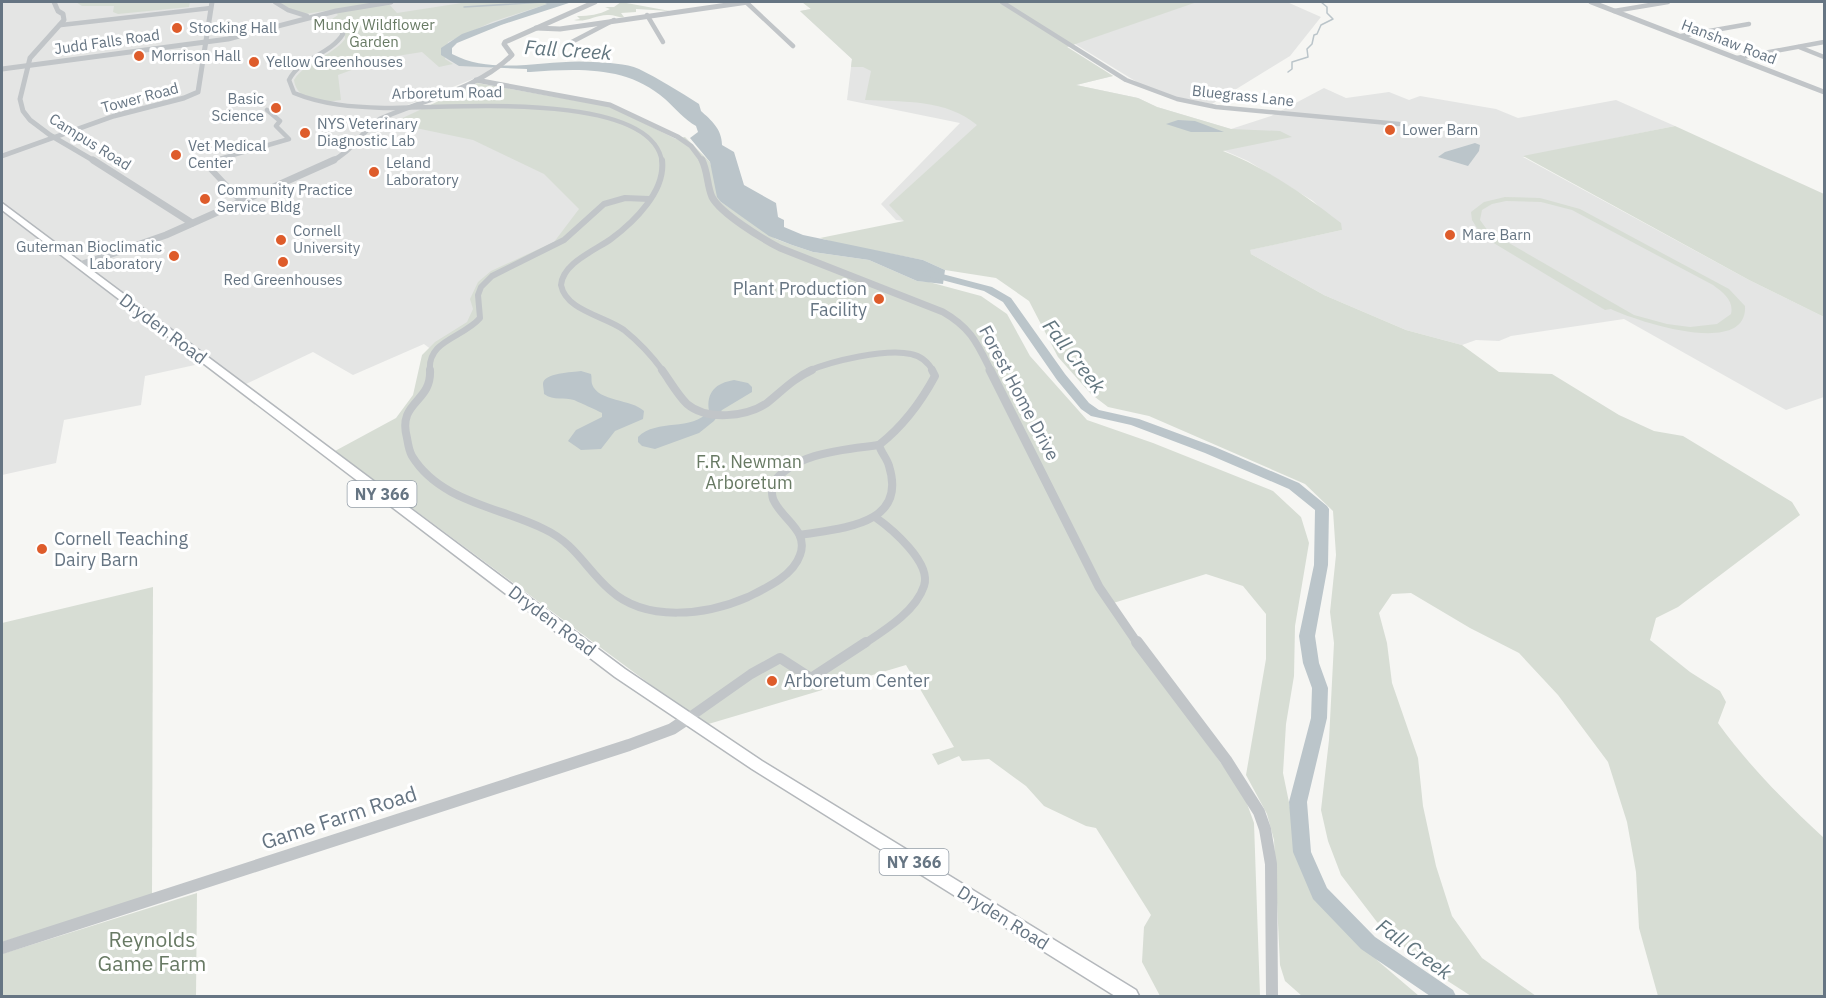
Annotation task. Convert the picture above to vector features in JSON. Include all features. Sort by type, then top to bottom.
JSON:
[{"type":"main road","name":"Dryden Road","points":[[2,206],[620,673],[687,719],[1130,996]]},
{"type":"street","points":[[54,2],[64,15],[61,25],[211,8]]},
{"type":"street","name":"Tower Road","points":[[2,156],[116,116],[196,94],[200,89],[212,2]]},
{"type":"street","points":[[275,2],[288,10],[307,16]]},
{"type":"street","name":"Judd Falls Road","points":[[2,69],[248,35],[327,14],[391,2]]},
{"type":"street","points":[[80,265],[192,224],[344,156],[352,150],[361,134],[375,122],[491,72],[512,55],[504,44],[505,42],[595,2]]},
{"type":"street","points":[[536,28],[556,29],[747,2],[793,46]]},
{"type":"street","name":"Bluegrass Lane","points":[[1002,2],[1132,84],[1177,99],[1216,107],[1399,124]]},
{"type":"street","name":"Hanshaw Road","points":[[1590,2],[1824,92]]},
{"type":"street","points":[[1614,10],[1668,2]]},
{"type":"street","points":[[322,21],[331,16],[327,14]]},
{"type":"street","points":[[647,15],[663,42]]},
{"type":"street","name":"Arboretum Road","points":[[315,19],[340,27],[343,31],[342,37],[331,48],[295,72],[289,82],[293,93],[309,102],[363,108],[536,106],[593,114],[625,124],[652,140],[663,154],[665,168],[664,176],[650,199],[613,237],[569,268],[562,278],[561,289],[571,302],[604,317],[634,339],[655,361],[682,402],[703,412],[723,415],[739,414],[763,405],[795,378],[816,368],[889,352],[915,356],[933,369],[934,379],[896,432],[879,445]]},
{"type":"street","points":[[568,44],[605,27],[614,20]]},
{"type":"street","points":[[1681,36],[1749,24]]},
{"type":"street","name":"Campus Road","points":[[61,25],[34,52],[28,65],[20,99],[23,111],[30,120],[192,224]]},
{"type":"street","points":[[1737,58],[1824,42]]},
{"type":"street","points":[[1797,46],[1824,57]]},
{"type":"street","name":"Forest Home Drive","points":[[476,80],[610,105],[664,129],[696,151],[705,164],[715,201],[757,236],[780,248],[943,312],[960,322],[972,334],[1099,587],[1150,661],[1226,760],[1259,812],[1265,829],[1271,864],[1272,996]]},
{"type":"street","points":[[241,201],[205,163],[289,139],[276,126],[280,122],[267,110]]},
{"type":"street","points":[[650,199],[625,198],[604,204],[564,240],[506,267],[484,283],[478,295],[481,313],[477,323],[440,345],[428,360],[430,380],[404,419],[408,447],[424,471],[451,492],[554,534],[576,550],[600,582],[613,594],[647,609],[668,612],[702,610],[724,605],[748,596],[780,578],[794,567],[802,550],[801,535],[772,498],[771,489],[776,478],[794,464],[815,455],[879,445],[880,452],[887,459],[890,467],[891,497],[885,509],[875,517],[801,535]]},
{"type":"street","points":[[687,719],[751,674],[780,658],[811,678],[901,616],[926,584],[923,569],[896,533],[875,517]]},
{"type":"street","name":"Game Farm Road","points":[[2,948],[668,732],[687,719]]},
{"type":"shaded area","name":"Cornell University","points":[[2,2],[562,2],[450,44],[448,55],[461,62],[494,66],[483,75],[400,108],[498,106],[652,143],[475,322],[432,350],[424,344],[353,375],[313,352],[246,384],[213,361],[145,376],[141,405],[64,420],[56,463],[2,475]]},
{"type":"shaded area","points":[[542,2],[572,2],[501,25],[457,43],[452,48],[452,54],[469,61],[504,66],[576,61],[616,64],[639,69],[699,104],[701,111],[718,130],[722,145],[734,152],[744,185],[776,203],[778,217],[784,220],[784,227],[803,235],[923,260],[945,270],[943,284],[917,281],[869,260],[813,252],[769,236],[717,197],[710,162],[690,138],[698,132],[696,126],[665,99],[634,80],[618,75],[583,70],[527,72],[527,69],[459,66],[441,55],[441,48],[462,34],[547,4]]},
{"type":"shaded area","points":[[802,2],[1287,2],[1321,17],[1290,56],[1212,104],[1175,97],[1140,84],[1075,44],[1067,47],[1113,76],[1076,85],[1138,98],[1157,107],[1231,129],[1271,116],[1324,88],[1346,98],[1389,92],[1409,100],[1420,96],[1496,109],[1518,118],[1616,100],[1675,126],[1523,157],[1749,280],[1824,317],[1824,397],[1786,410],[1624,319],[1511,336],[1499,341],[1476,340],[1462,345],[1406,330],[1324,295],[1251,254],[1249,250],[1342,230],[1313,201],[1248,161],[1223,150],[905,221],[896,220],[881,204],[960,123],[847,100],[852,59],[800,11],[811,9]]},
{"type":"shaded area","points":[[1178,120],[1195,121],[1224,132],[1191,132],[1166,124]]},
{"type":"shaded area","points":[[1475,143],[1480,145],[1479,151],[1468,166],[1438,157],[1445,152]]},
{"type":"shaded area","points":[[581,371],[591,374],[595,390],[601,394],[632,404],[644,411],[643,419],[615,431],[601,449],[581,450],[568,441],[576,430],[602,417],[602,413],[574,400],[544,394],[543,384],[548,377]]},
{"type":"shaded area","points":[[734,380],[748,383],[752,387],[752,392],[722,410],[714,421],[699,433],[655,449],[642,446],[638,442],[638,437],[646,431],[702,417],[709,411],[709,399],[717,386]]},
{"type":"green space","points":[[76,2],[190,2],[189,7],[118,14],[113,12],[114,6],[82,6]]},
{"type":"green space","points":[[279,2],[382,2],[305,14],[293,11]]},
{"type":"green space","name":"Mundy Wildflower Garden","points":[[468,2],[541,2],[547,4],[492,22],[448,42],[445,59],[453,64],[439,67],[422,52],[384,58],[338,75],[341,100],[319,101],[305,97],[296,87],[294,80],[305,68],[333,50],[345,39],[344,28],[329,21],[338,15],[335,12],[388,3],[397,13]]},
{"type":"green space","points":[[621,2],[670,11],[636,9],[636,12],[621,13],[624,17],[605,15],[574,20],[580,19],[577,16],[602,13],[610,9],[605,7],[614,7]]},
{"type":"green space","points":[[802,2],[1197,2],[1067,47],[1113,76],[1076,85],[1138,98],[1157,107],[1231,129],[1280,131],[1292,137],[1223,151],[1254,165],[1299,192],[1341,223],[1342,230],[1250,250],[1251,254],[1324,295],[1406,330],[1462,345],[1499,372],[1552,374],[1619,415],[1654,431],[1683,436],[1792,502],[1800,515],[1678,607],[1656,618],[1650,640],[1690,672],[1720,691],[1726,702],[1718,723],[1768,783],[1824,838],[1824,996],[1658,996],[1639,928],[1636,872],[1627,822],[1608,762],[1558,695],[1519,653],[1470,628],[1411,593],[1392,594],[1379,613],[1387,643],[1392,683],[1418,758],[1423,806],[1436,866],[1452,916],[1482,958],[1536,996],[1471,996],[1426,967],[1377,922],[1341,875],[1328,841],[1321,810],[1329,740],[1334,643],[1330,612],[1336,555],[1333,511],[1305,484],[1149,416],[1108,407],[1091,394],[1058,357],[1029,301],[996,278],[945,270],[923,260],[820,238],[904,221],[889,205],[977,125],[952,110],[938,106],[865,100],[871,71],[863,67],[851,67],[852,59],[800,11],[811,9]]},
{"type":"green space","name":"F.R. Newman Arboretum","points":[[477,83],[612,107],[676,139],[685,137],[710,162],[721,202],[776,239],[813,252],[869,260],[917,281],[981,296],[1007,314],[1030,356],[1087,420],[1153,443],[1273,491],[1301,517],[1309,543],[1295,626],[1294,676],[1286,724],[1283,773],[1295,832],[1331,906],[1378,961],[1419,996],[1302,996],[1285,981],[1280,965],[1274,840],[1267,814],[1246,775],[1266,659],[1266,614],[1243,586],[1206,574],[1107,605],[1231,777],[1245,798],[1254,823],[1260,996],[1160,996],[1142,962],[1144,927],[1151,915],[1096,828],[1086,826],[1044,806],[1026,786],[989,759],[962,761],[959,756],[938,765],[932,754],[954,747],[906,665],[705,725],[335,451],[396,418],[413,395],[422,355],[435,342],[467,322],[473,309],[470,299],[478,282],[491,271],[554,242],[579,209],[544,174],[473,140],[392,123]]},
{"type":"green space","points":[[1675,126],[1824,194],[1824,317],[1749,280],[1523,156]]},
{"type":"green space","points":[[1505,197],[1540,198],[1580,209],[1729,289],[1745,306],[1741,322],[1728,330],[1710,333],[1687,332],[1642,321],[1611,309],[1605,310],[1482,236],[1472,220],[1471,212],[1484,202]],"holes":[[[1506,201],[1541,202],[1572,210],[1713,285],[1730,301],[1731,314],[1717,324],[1690,327],[1667,324],[1634,315],[1488,231],[1480,220],[1482,210],[1492,204]]]},
{"type":"green space","points":[[153,587],[152,896],[2,942],[2,623]]},
{"type":"green space","name":"Reynolds Game Farm","points":[[197,893],[196,996],[2,996],[2,954]]},
{"type":"waterway","points":[[464,7],[544,2]]},
{"type":"waterway","points":[[1288,72],[1292,69],[1292,62],[1308,57],[1307,49],[1312,44],[1314,35],[1317,34],[1321,25],[1333,19],[1327,13],[1327,7],[1321,2]]},
{"type":"waterway","name":"Fall Creek","points":[[927,273],[988,289],[1007,300],[1061,377],[1085,406],[1095,413],[1135,422],[1210,450],[1294,486],[1322,509],[1321,565],[1307,636],[1311,663],[1320,688],[1319,718],[1298,802],[1302,852],[1320,893],[1368,943],[1446,996]]},
{"type":"place","name":"Stocking Hall","points":[[177,28]]},
{"type":"place","name":"Morrison Hall","points":[[139,56]]},
{"type":"place","name":"Yellow Greenhouses","points":[[254,62]]},
{"type":"place","name":"Basic Science","points":[[276,108]]},
{"type":"place","name":"Lower Barn","points":[[1390,130]]},
{"type":"place","name":"NYS Veterinary Diagnostic Lab","points":[[305,133]]},
{"type":"place","name":"Vet Medical Center","points":[[176,155]]},
{"type":"place","name":"Leland Laboratory","points":[[374,172]]},
{"type":"place","name":"Community Practice Service Bldg","points":[[205,199]]},
{"type":"place","name":"Mare Barn","points":[[1450,235]]},
{"type":"place","name":"Cornell University","points":[[281,240]]},
{"type":"place","name":"Guterman Bioclimatic Laboratory","points":[[174,256]]},
{"type":"place","name":"Red Greenhouses","points":[[283,262]]},
{"type":"place","name":"Plant Production Facility","points":[[879,299]]},
{"type":"place","name":"Cornell Teaching Dairy Barn","points":[[42,549]]},
{"type":"place","name":"Arboretum Center","points":[[772,681]]}]
